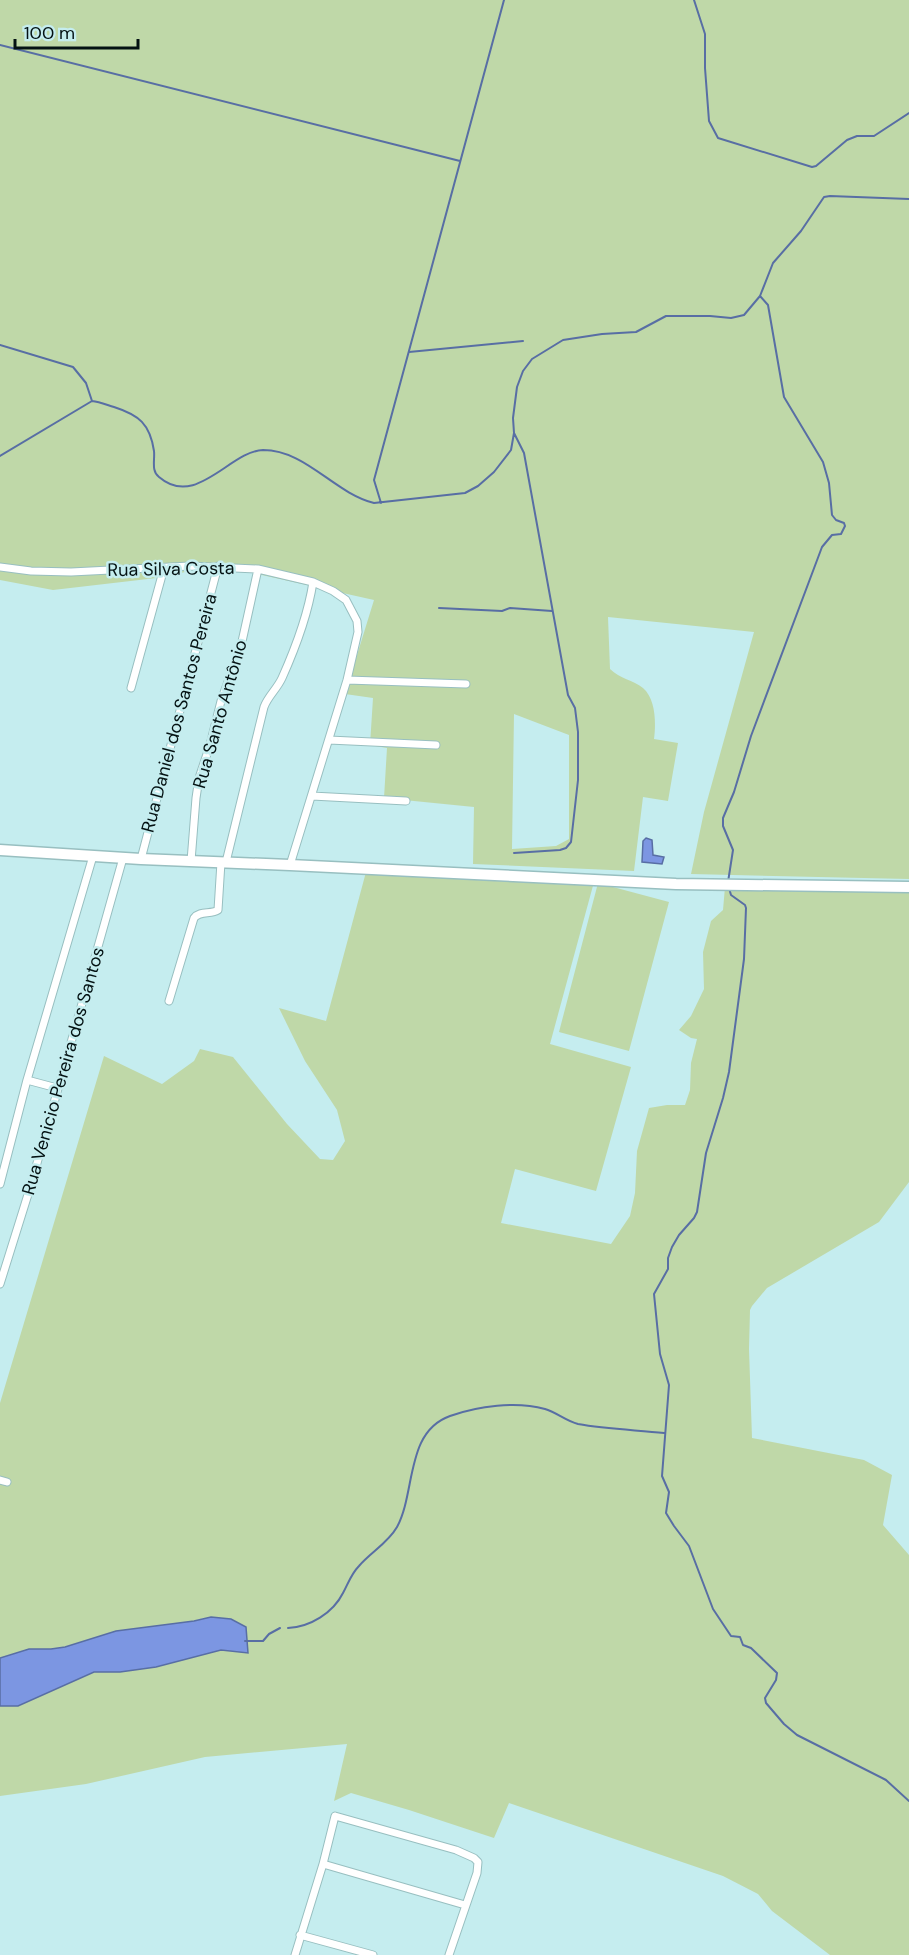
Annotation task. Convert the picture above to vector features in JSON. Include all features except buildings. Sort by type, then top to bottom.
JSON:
[{"type":"main road","points":[[0,850],[141,859],[676,884],[909,887]]},
{"type":"street","name":"Rua Silva Costa","points":[[0,567],[31,571],[71,572],[218,566],[258,569],[313,582],[346,600],[357,621],[358,632],[347,680],[290,865]]},
{"type":"street","name":"Rua Daniel dos Santos Pereira","points":[[141,859],[218,566]]},
{"type":"street","points":[[131,688],[164,568]]},
{"type":"street","name":"Rua Santo Antônio","points":[[191,861],[199,778],[221,700],[241,646],[258,569]]},
{"type":"street","points":[[169,1001],[194,918],[200,913],[218,910],[223,862],[264,707],[281,679],[306,614],[313,582]]},
{"type":"street","points":[[347,680],[466,684]]},
{"type":"street","points":[[329,740],[436,745]]},
{"type":"street","points":[[312,796],[406,801]]},
{"type":"street","points":[[0,1184],[4,1148],[27,1080],[93,856]]},
{"type":"street","name":"Rua Venicio Pereira dos Santos","points":[[0,1284],[27,1197],[123,858]]},
{"type":"street","points":[[27,1080],[57,1088]]},
{"type":"street","points":[[295,1955],[335,1816],[468,1854],[478,1862],[477,1873],[449,1955]]},
{"type":"street","points":[[323,1864],[465,1905]]},
{"type":"street","points":[[300,1935],[373,1955]]},
{"type":"green space","points":[[0,0],[909,0],[909,879],[691,874],[704,812],[754,632],[608,617],[610,669],[639,685],[647,693],[653,705],[654,739],[678,743],[668,801],[643,797],[634,871],[473,864],[474,807],[384,798],[387,748],[370,745],[373,698],[345,694],[374,600],[208,563],[201,568],[165,577],[53,590],[0,580]],"holes":[[[514,714],[569,735],[569,839],[556,846],[512,849]]]},
{"type":"green space","points":[[366,872],[594,882],[550,1044],[631,1067],[596,1191],[515,1169],[501,1223],[611,1244],[630,1216],[635,1193],[637,1151],[649,1108],[685,1105],[690,1090],[691,1063],[697,1039],[679,1030],[691,1016],[704,989],[703,952],[711,921],[723,910],[725,887],[909,891],[909,1182],[879,1222],[767,1288],[750,1310],[749,1349],[752,1438],[864,1460],[892,1475],[883,1525],[909,1555],[909,1955],[830,1955],[772,1911],[758,1894],[723,1876],[509,1803],[494,1838],[351,1793],[334,1801],[347,1744],[205,1757],[86,1784],[0,1796],[0,1706],[18,1706],[94,1672],[120,1672],[156,1667],[221,1650],[247,1653],[246,1627],[231,1619],[204,1618],[116,1631],[65,1647],[29,1649],[0,1658],[0,1403],[104,1056],[162,1084],[194,1061],[200,1049],[233,1057],[287,1124],[320,1159],[333,1160],[345,1141],[337,1110],[305,1061],[279,1008],[326,1021]]},
{"type":"green space","points":[[598,883],[669,902],[629,1051],[559,1032]]},
{"type":"water","points":[[646,838],[652,840],[653,855],[664,857],[662,864],[642,862],[643,841]]},
{"type":"water","points":[[211,1617],[231,1619],[246,1627],[248,1653],[221,1650],[156,1667],[120,1672],[94,1672],[18,1706],[0,1706],[0,1658],[29,1649],[65,1647],[116,1631]]},
{"type":"waterway","points":[[381,503],[374,480],[504,0]]},
{"type":"waterway","points":[[694,0],[705,34],[709,121],[718,138],[812,167],[847,140],[857,136],[874,136],[909,113]]},
{"type":"waterway","points":[[0,45],[460,161]]},
{"type":"waterway","points":[[92,401],[123,410],[142,422],[150,434],[155,472],[173,485],[186,486],[199,483],[238,459],[263,450],[293,457],[360,498],[374,503],[465,493],[478,486],[494,472],[511,450],[517,387],[523,371],[532,359],[563,340],[636,332],[666,316],[731,318],[744,315],[760,296],[773,263],[801,231],[824,197],[909,199]]},
{"type":"waterway","points":[[728,882],[733,850],[723,826],[723,818],[734,792],[751,736],[822,547],[832,535],[841,534],[845,526],[832,515],[829,483],[823,462],[784,397],[768,305],[760,296]]},
{"type":"waterway","points":[[409,352],[523,341]]},
{"type":"waterway","points":[[0,345],[73,367],[86,383],[92,401]]},
{"type":"waterway","points":[[0,456],[92,401]]},
{"type":"waterway","points":[[514,433],[524,453],[568,695],[575,708],[578,732],[578,780],[571,842],[566,848],[514,853]]},
{"type":"waterway","points":[[439,608],[502,611],[510,608],[552,611]]},
{"type":"waterway","points":[[729,888],[731,895],[746,908],[744,959],[729,1072],[706,1153],[697,1212],[672,1247],[668,1258],[668,1269],[654,1294],[660,1354],[669,1385],[662,1476],[669,1492],[666,1513],[689,1546],[713,1609],[731,1636],[740,1637],[743,1645],[751,1648],[777,1673],[776,1680],[765,1698],[766,1703],[797,1735],[886,1780],[909,1801]]},
{"type":"waterway","points":[[288,1628],[312,1622],[327,1613],[339,1600],[356,1569],[393,1533],[403,1513],[418,1449],[425,1435],[436,1424],[450,1416],[485,1407],[522,1405],[545,1409],[578,1424],[664,1433]]},
{"type":"waterway","points":[[245,1641],[263,1641],[269,1634],[280,1628]]}]
